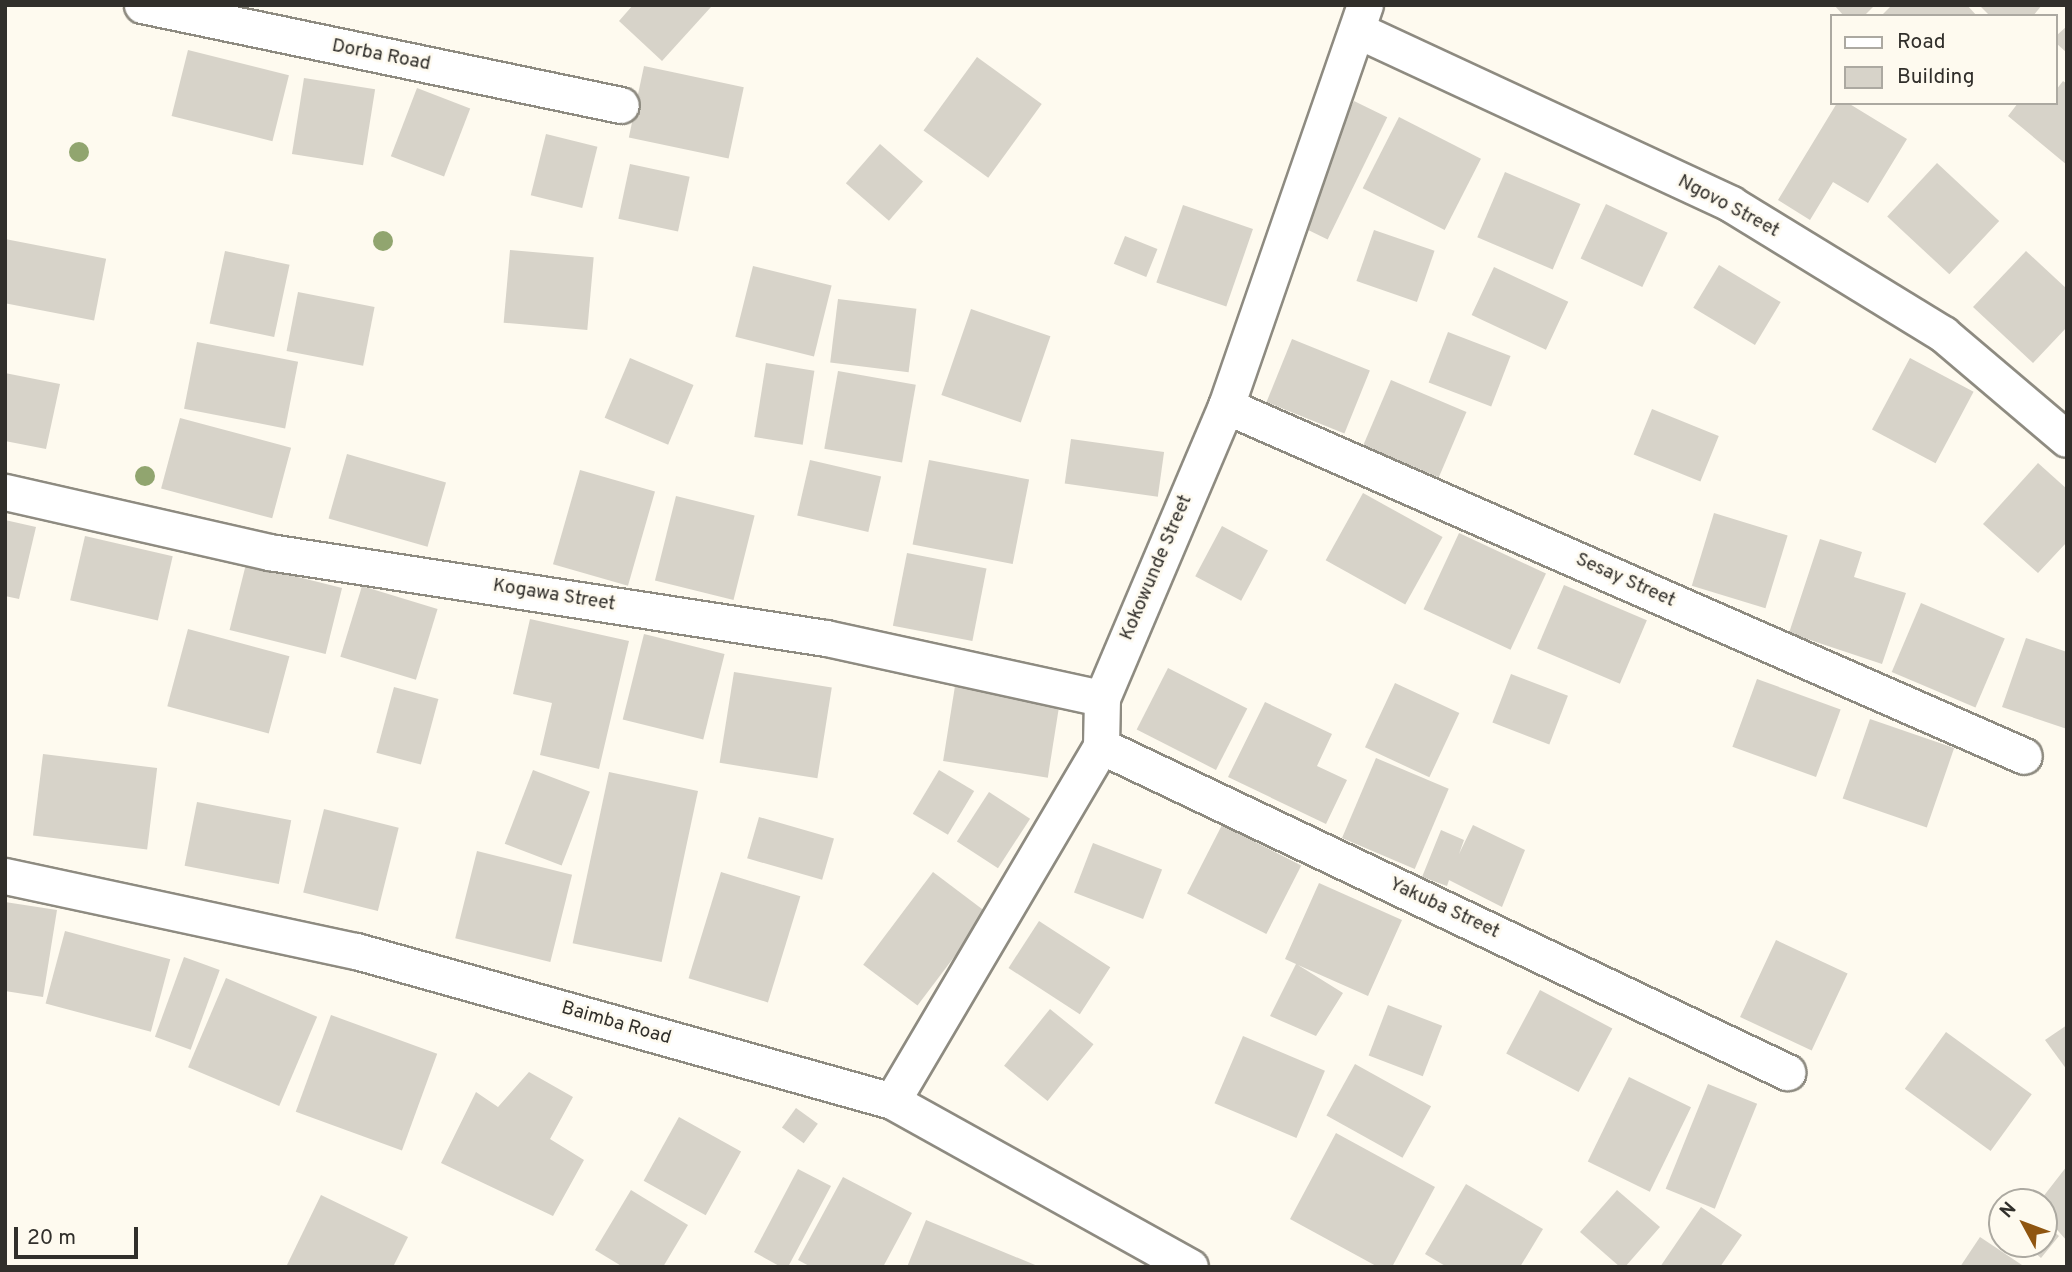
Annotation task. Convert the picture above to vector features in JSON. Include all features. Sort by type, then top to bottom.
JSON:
[{"type":"street","name":"Dorba Road","points":[[142,5],[621,105]]},
{"type":"street","name":"Kokowunde Street","points":[[892,1101],[1101,746],[1102,698],[1226,405],[1361,17]]},
{"type":"street","name":"Ngovo Street","points":[[1361,17],[1731,204],[1942,334],[2067,439]]},
{"type":"street","name":"Sesay Street","points":[[1226,405],[2024,756]]},
{"type":"street","name":"Kogawa Street","points":[[5,492],[269,552],[826,638],[1102,698]]},
{"type":"street","name":"Yakuba Street","points":[[1101,746],[1787,1072]]},
{"type":"street","name":"Baimba Road","points":[[5,876],[356,951],[892,1101],[1190,1267]]},
{"type":"building","points":[[633,5],[711,7],[662,61],[619,21]]},
{"type":"building","points":[[1834,5],[1875,5],[1866,14],[1842,14]]},
{"type":"building","points":[[1892,5],[1967,5],[1975,14],[1883,14]]},
{"type":"building","points":[[1979,5],[2042,5],[2035,14],[1988,14]]},
{"type":"building","points":[[2067,26],[2067,53],[2058,45],[2058,34]]},
{"type":"building","points":[[188,50],[289,75],[272,141],[172,116]]},
{"type":"building","points":[[977,57],[1042,104],[988,178],[924,131]]},
{"type":"building","points":[[644,66],[744,87],[729,159],[629,137]]},
{"type":"building","points":[[304,78],[375,89],[363,165],[292,154]]},
{"type":"building","points":[[2063,81],[2067,84],[2067,165],[2008,116],[2016,105],[2058,105],[2058,87]]},
{"type":"building","points":[[417,88],[470,108],[444,177],[391,156]]},
{"type":"building","points":[[1354,101],[1387,117],[1328,239],[1294,223]]},
{"type":"building","points":[[1836,105],[1851,105],[1907,139],[1868,203],[1833,182],[1810,220],[1778,200]]},
{"type":"building","points":[[1399,117],[1481,159],[1445,230],[1363,188]]},
{"type":"building","points":[[546,134],[597,147],[582,208],[531,195]]},
{"type":"building","points":[[880,144],[923,181],[889,221],[846,183]]},
{"type":"building","points":[[1937,163],[1999,221],[1949,274],[1887,216]]},
{"type":"building","points":[[630,164],[690,177],[678,231],[618,219]]},
{"type":"building","points":[[1505,172],[1580,204],[1553,269],[1477,237]]},
{"type":"building","points":[[1606,204],[1668,233],[1642,287],[1581,258]]},
{"type":"building","points":[[1183,205],[1253,229],[1226,307],[1156,283]]},
{"type":"building","points":[[1374,230],[1435,251],[1417,302],[1356,281]]},
{"type":"building","points":[[1125,236],[1157,249],[1146,277],[1114,264]]},
{"type":"building","points":[[5,239],[106,259],[94,320],[5,303]]},
{"type":"building","points":[[510,250],[594,257],[587,330],[504,323]]},
{"type":"building","points":[[225,251],[290,265],[274,337],[210,323]]},
{"type":"building","points":[[2026,251],[2067,289],[2067,327],[2033,363],[1973,307]]},
{"type":"building","points":[[1719,265],[1781,302],[1755,345],[1693,308]]},
{"type":"building","points":[[753,266],[832,286],[814,356],[735,337]]},
{"type":"building","points":[[1494,267],[1568,302],[1546,350],[1472,315]]},
{"type":"building","points":[[298,292],[375,307],[363,366],[287,351]]},
{"type":"building","points":[[838,299],[916,309],[909,372],[830,363]]},
{"type":"building","points":[[971,309],[1050,336],[1021,422],[941,395]]},
{"type":"building","points":[[1448,332],[1511,356],[1491,406],[1429,382]]},
{"type":"building","points":[[1292,339],[1370,370],[1344,434],[1267,402]]},
{"type":"building","points":[[197,342],[298,362],[285,428],[184,409]]},
{"type":"building","points":[[630,358],[694,385],[668,445],[605,418]]},
{"type":"building","points":[[1910,358],[1974,392],[1936,463],[1872,430]]},
{"type":"building","points":[[766,363],[814,371],[803,445],[754,437]]},
{"type":"building","points":[[838,371],[916,385],[902,463],[824,449]]},
{"type":"building","points":[[5,373],[60,384],[46,449],[5,441]]},
{"type":"building","points":[[1391,380],[1466,412],[1439,477],[1363,445]]},
{"type":"building","points":[[1652,409],[1719,436],[1700,481],[1634,454]]},
{"type":"building","points":[[180,418],[291,448],[272,518],[161,489]]},
{"type":"building","points":[[1071,439],[1164,452],[1158,497],[1065,484]]},
{"type":"building","points":[[347,454],[446,482],[428,547],[329,518]]},
{"type":"building","points":[[810,460],[881,476],[868,532],[797,516]]},
{"type":"building","points":[[929,460],[1029,479],[1013,564],[913,544]]},
{"type":"building","points":[[2038,463],[2067,489],[2067,542],[2038,573],[1983,524]]},
{"type":"building","points":[[580,470],[655,491],[628,586],[553,564]]},
{"type":"building","points":[[1363,493],[1443,537],[1405,604],[1326,560]]},
{"type":"building","points":[[676,496],[755,516],[734,600],[655,580]]},
{"type":"building","points":[[1714,513],[1788,536],[1765,608],[1692,586]]},
{"type":"building","points":[[5,520],[36,527],[19,599],[5,596]]},
{"type":"building","points":[[1222,526],[1268,550],[1241,601],[1195,576]]},
{"type":"building","points":[[1459,533],[1546,574],[1511,650],[1424,609]]},
{"type":"building","points":[[85,536],[173,556],[158,621],[70,600]]},
{"type":"building","points":[[1820,539],[1862,552],[1854,577],[1906,593],[1882,664],[1789,633]]},
{"type":"building","points":[[907,553],[987,568],[972,641],[893,626]]},
{"type":"building","points":[[246,564],[342,588],[326,654],[230,630]]},
{"type":"building","points":[[1564,585],[1647,620],[1620,684],[1537,649]]},
{"type":"building","points":[[362,586],[438,609],[416,680],[340,657]]},
{"type":"building","points":[[1921,603],[2005,639],[1975,708],[1892,672]]},
{"type":"building","points":[[530,619],[629,641],[599,769],[540,755],[552,703],[513,694]]},
{"type":"building","points":[[188,629],[289,656],[269,733],[167,706]]},
{"type":"building","points":[[644,634],[725,654],[703,739],[623,719]]},
{"type":"building","points":[[2026,638],[2067,652],[2067,729],[2002,707]]},
{"type":"building","points":[[1168,668],[1247,708],[1216,770],[1137,729]]},
{"type":"building","points":[[734,672],[832,687],[817,778],[720,763]]},
{"type":"building","points":[[1511,674],[1568,696],[1549,744],[1492,723]]},
{"type":"building","points":[[1757,679],[1841,709],[1816,777],[1732,747]]},
{"type":"building","points":[[1395,683],[1459,713],[1429,777],[1365,747]]},
{"type":"building","points":[[955,686],[1060,703],[1048,778],[943,761]]},
{"type":"building","points":[[394,687],[438,699],[421,765],[376,753]]},
{"type":"building","points":[[1265,702],[1332,734],[1317,766],[1347,780],[1326,824],[1228,777]]},
{"type":"building","points":[[1870,719],[1954,748],[1927,827],[1843,798]]},
{"type":"building","points":[[43,754],[157,768],[147,849],[33,835]]},
{"type":"building","points":[[1376,758],[1449,789],[1415,869],[1342,838]]},
{"type":"building","points":[[533,770],[590,792],[562,866],[505,844]]},
{"type":"building","points":[[939,770],[974,791],[948,835],[913,814]]},
{"type":"building","points":[[609,772],[698,791],[662,962],[573,943]]},
{"type":"building","points":[[989,792],[1030,819],[998,868],[957,841]]},
{"type":"building","points":[[197,802],[291,820],[279,884],[185,866]]},
{"type":"building","points":[[324,809],[399,828],[378,911],[303,892]]},
{"type":"building","points":[[759,817],[834,838],[822,880],[747,858]]},
{"type":"building","points":[[1222,825],[1301,865],[1266,934],[1187,894]]},
{"type":"building","points":[[1473,825],[1525,850],[1502,907],[1449,880],[1447,886],[1422,877],[1441,830],[1464,840],[1459,854]]},
{"type":"building","points":[[1093,843],[1162,870],[1143,919],[1074,892]]},
{"type":"building","points":[[477,851],[572,875],[550,962],[455,938]]},
{"type":"building","points":[[721,872],[800,896],[768,1002],[689,978]]},
{"type":"building","points":[[933,872],[987,913],[917,1006],[863,965]]},
{"type":"building","points":[[1319,883],[1402,920],[1368,996],[1298,965],[1343,993],[1316,1036],[1270,1016],[1296,964],[1285,959]]},
{"type":"building","points":[[5,902],[57,910],[43,997],[5,991]]},
{"type":"building","points":[[1039,921],[1110,967],[1080,1014],[1009,968]]},
{"type":"building","points":[[65,931],[170,959],[151,1032],[46,1003]]},
{"type":"building","points":[[1776,940],[1848,973],[1812,1050],[1740,1017]]},
{"type":"building","points":[[184,957],[220,970],[191,1050],[155,1037]]},
{"type":"building","points":[[226,978],[317,1017],[279,1106],[188,1067]]},
{"type":"building","points":[[1540,990],[1612,1028],[1579,1092],[1506,1054]]},
{"type":"building","points":[[1388,1005],[1442,1026],[1423,1076],[1369,1055]]},
{"type":"building","points":[[1050,1009],[1094,1044],[1048,1101],[1004,1066]]},
{"type":"building","points":[[331,1015],[437,1054],[402,1150],[296,1112]]},
{"type":"building","points":[[2067,1025],[2067,1070],[2045,1040]]},
{"type":"building","points":[[1946,1032],[2032,1094],[1991,1151],[1905,1089]]},
{"type":"building","points":[[1243,1036],[1325,1071],[1296,1138],[1214,1103]]},
{"type":"building","points":[[1355,1064],[1431,1106],[1402,1158],[1326,1116]]},
{"type":"building","points":[[529,1072],[573,1097],[550,1139],[584,1160],[553,1216],[441,1163],[476,1092],[498,1107]]},
{"type":"building","points":[[1629,1077],[1691,1107],[1650,1192],[1588,1161]]},
{"type":"building","points":[[1708,1084],[1757,1104],[1715,1209],[1666,1189]]},
{"type":"building","points":[[796,1108],[818,1124],[804,1143],[782,1127]]},
{"type":"building","points":[[679,1117],[741,1151],[706,1215],[644,1181]]},
{"type":"building","points":[[1336,1133],[1435,1187],[1392,1267],[1378,1267],[1290,1219]]},
{"type":"building","points":[[2067,1166],[2067,1241],[2058,1231],[2058,1188],[2050,1188]]},
{"type":"building","points":[[798,1169],[831,1186],[788,1267],[781,1267],[754,1252]]},
{"type":"building","points":[[843,1177],[912,1213],[883,1267],[811,1267],[798,1260]]},
{"type":"building","points":[[1466,1184],[1543,1229],[1520,1267],[1447,1267],[1425,1254]]},
{"type":"building","points":[[631,1190],[688,1225],[663,1267],[623,1267],[595,1250]]},
{"type":"building","points":[[1617,1190],[1660,1227],[1625,1267],[1620,1267],[1580,1232]]},
{"type":"building","points":[[321,1195],[408,1237],[393,1267],[286,1267]]},
{"type":"building","points":[[1701,1207],[1742,1235],[1720,1267],[1660,1267]]},
{"type":"building","points":[[926,1220],[1040,1267],[907,1267]]},
{"type":"building","points":[[1980,1237],[1988,1242],[1988,1258],[2012,1258],[2025,1267],[1960,1267]]}]
